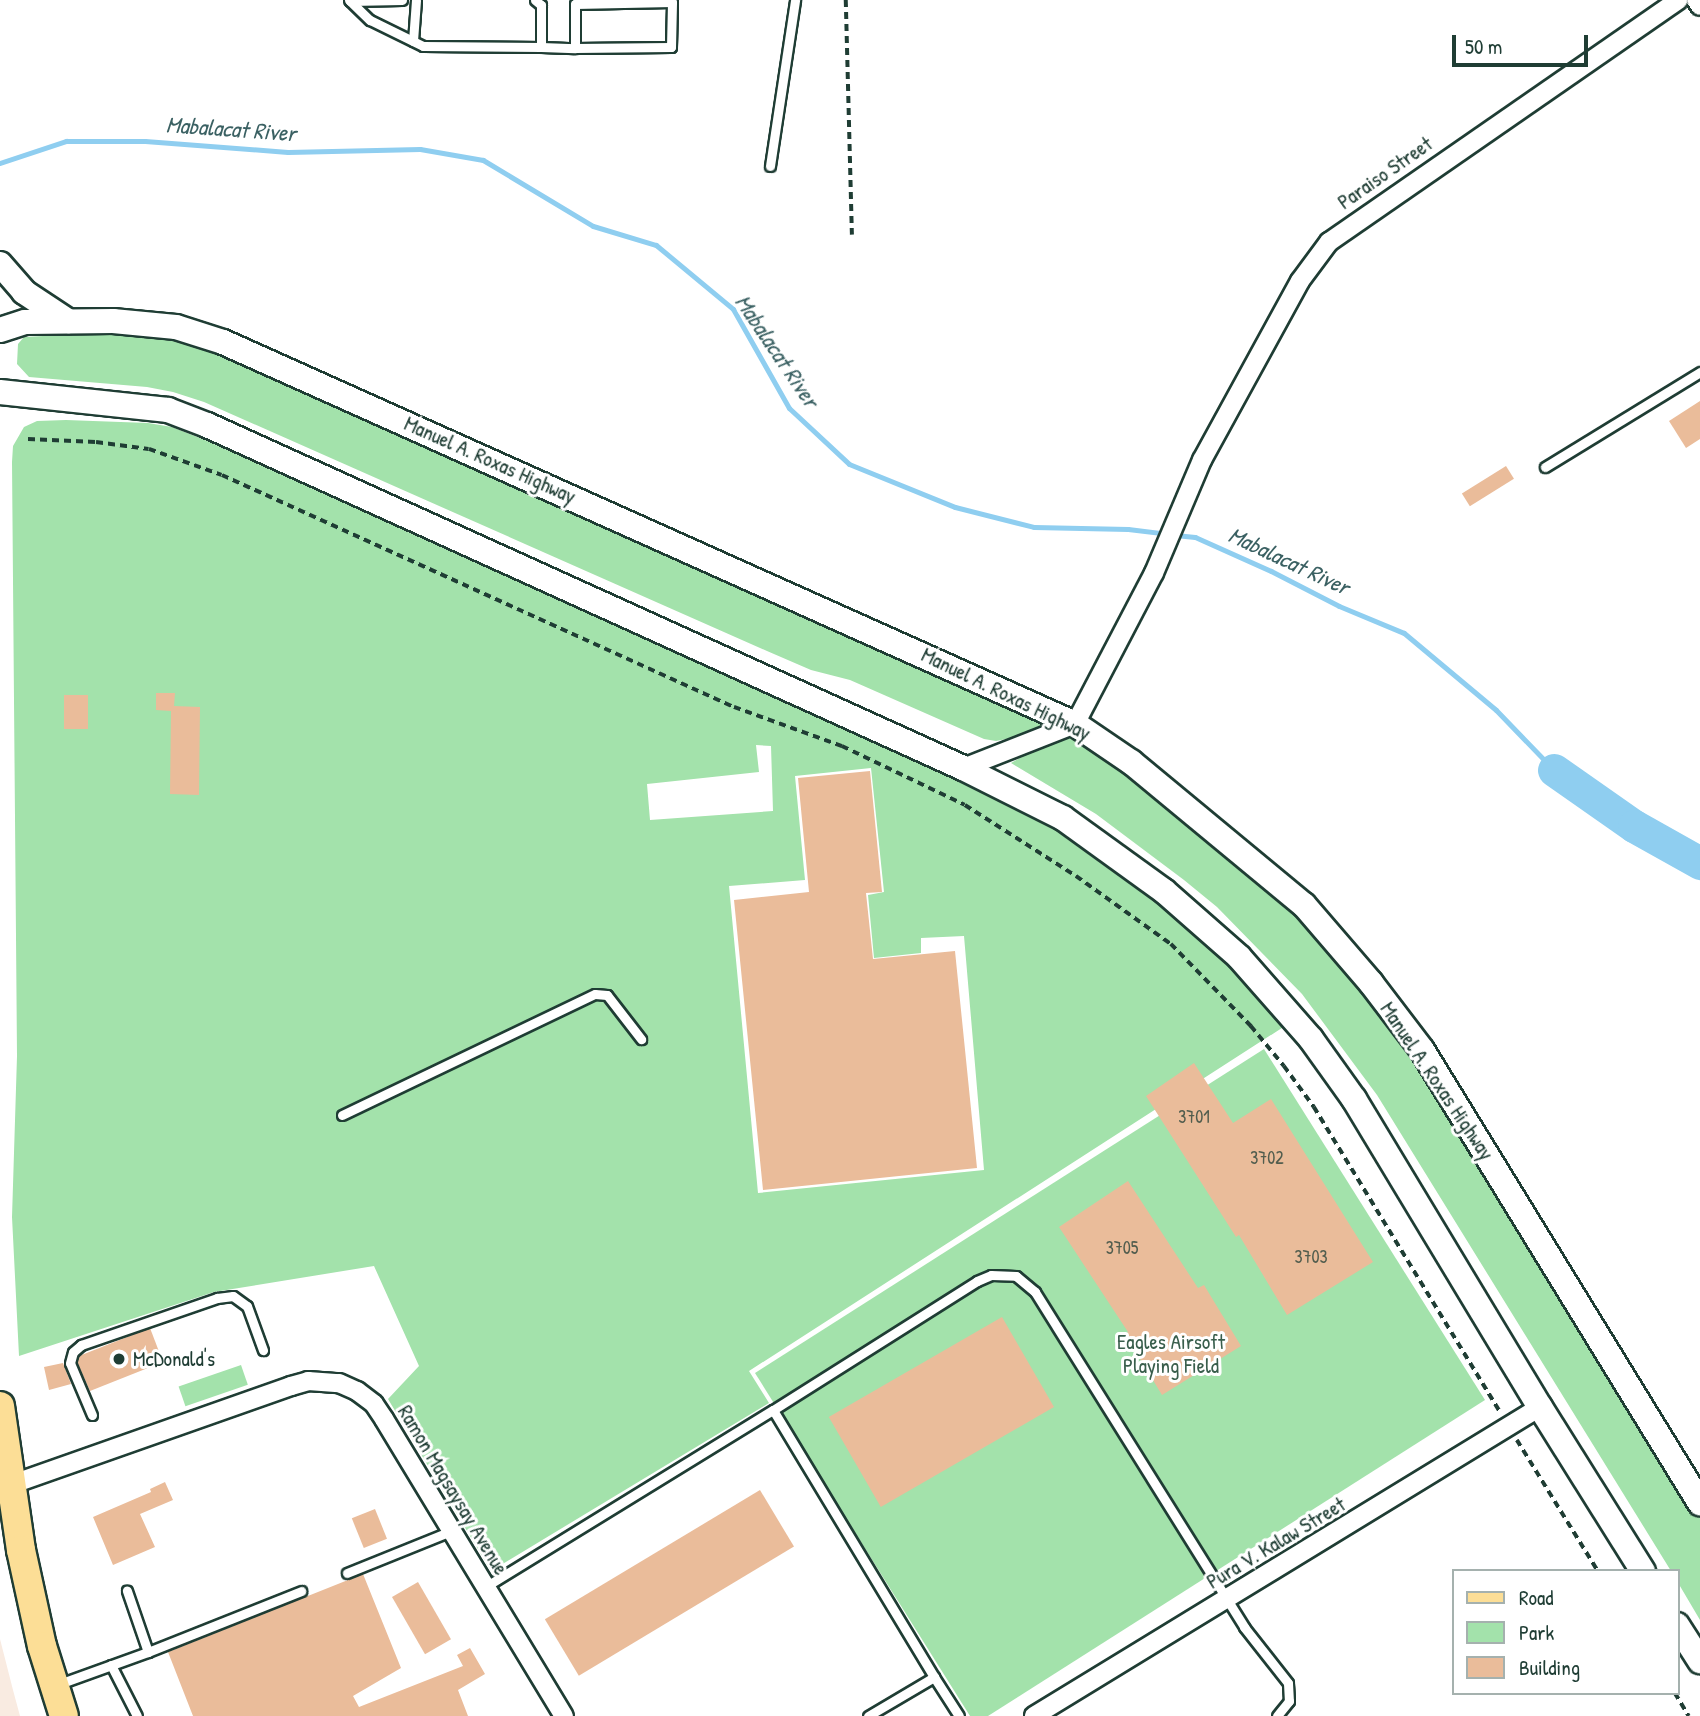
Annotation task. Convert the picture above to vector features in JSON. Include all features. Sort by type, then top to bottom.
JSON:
[{"type":"main road","points":[[0,264],[24,292],[46,309],[69,321]]},
{"type":"main road","name":"Manuel A. Roxas Highway","points":[[0,330],[25,322],[113,320],[176,327],[223,342],[1075,723],[1131,762],[1304,905],[1371,983],[1422,1050],[1700,1503]]},
{"type":"main road","points":[[0,392],[168,410],[207,425],[963,768],[1063,818],[1164,891],[1239,957],[1311,1039],[1354,1099],[1540,1407],[1642,1569]]},
{"type":"main road","points":[[0,1406],[2,1443],[26,1575],[64,1716]]},
{"type":"main road","points":[[1679,1628],[1700,1661]]},
{"type":"street","name":"Paraiso Street","points":[[1075,723],[1154,573],[1202,460],[1300,281],[1329,242],[1678,0]]},
{"type":"street","points":[[1696,0],[1700,6]]},
{"type":"street","points":[[963,768],[1075,723]]},
{"type":"street","name":"Ramon Magsaysay Avenue","points":[[10,1485],[291,1386],[323,1381],[339,1383],[357,1391],[374,1404],[564,1716]]},
{"type":"street","name":"Pura V. Kalaw Street","points":[[1034,1716],[1540,1407]]},
{"type":"lane","points":[[349,1],[402,0]]},
{"type":"lane","points":[[413,41],[416,0]]},
{"type":"lane","points":[[535,0],[541,5],[541,47]]},
{"type":"lane","points":[[770,166],[795,0]]},
{"type":"lane","points":[[349,1],[370,20],[424,46],[575,48],[671,47],[672,2],[575,4],[575,48]]},
{"type":"lane","points":[[1545,467],[1700,372]]},
{"type":"lane","points":[[342,1115],[595,994],[607,995],[641,1039]]},
{"type":"lane","points":[[485,1587],[977,1281],[991,1275],[1016,1276],[1035,1293],[1244,1628],[1288,1683],[1289,1701],[1277,1716]]},
{"type":"lane","points":[[92,1415],[70,1363],[73,1352],[81,1345],[217,1298],[233,1296],[247,1306],[263,1350]]},
{"type":"lane","points":[[773,1410],[959,1716]]},
{"type":"lane","points":[[347,1573],[451,1531]]},
{"type":"lane","points":[[127,1591],[148,1652]]},
{"type":"lane","points":[[54,1685],[148,1652],[301,1591]]},
{"type":"lane","points":[[111,1665],[137,1716]]},
{"type":"lane","points":[[868,1716],[934,1677]]},
{"type":"path","points":[[846,0],[852,235]]},
{"type":"path","points":[[28,439],[96,442],[149,449],[222,475],[734,707],[853,751],[965,805],[1076,876],[1171,944],[1251,1026],[1314,1107],[1597,1569]]},
{"type":"path","points":[[1676,1695],[1689,1716]]},
{"type":"shaded area","points":[[0,1639],[13,1690],[20,1716],[0,1716]]},
{"type":"green space","points":[[147,333],[204,344],[1051,723],[1022,736],[996,741],[984,739],[850,680],[811,670],[767,651],[204,402],[147,387],[29,377],[17,364],[18,344],[24,337]]},
{"type":"green space","points":[[37,421],[148,423],[172,427],[993,797],[1062,832],[1151,895],[1249,983],[1285,1026],[749,1371],[769,1403],[491,1571],[388,1399],[419,1366],[374,1266],[214,1292],[19,1356],[12,1217],[17,1056],[12,462],[13,446],[24,427]],"holes":[[[756,745],[771,746],[773,811],[650,820],[647,784],[759,772]],[[871,768],[884,892],[868,895],[874,958],[921,953],[921,938],[964,936],[984,1170],[758,1193],[729,886],[805,880],[795,776]]]},
{"type":"green space","points":[[1058,736],[1080,741],[1144,782],[1295,907],[1426,1071],[1700,1518],[1700,1620],[1679,1584],[1679,1569],[1670,1569],[1377,1095],[1302,994],[1217,907],[1184,880],[1096,814],[1011,763]]},
{"type":"green space","name":"Eagles Airsoft Playing Field","points":[[1264,1049],[1485,1400],[988,1716],[970,1716],[755,1373]]},
{"type":"green space","points":[[241,1365],[248,1385],[185,1406],[179,1386]]},
{"type":"building","points":[[1700,401],[1700,439],[1686,448],[1669,421]]},
{"type":"building","points":[[1506,466],[1514,479],[1470,506],[1462,494]]},
{"type":"building","points":[[156,693],[175,693],[174,706],[200,707],[199,795],[170,794],[171,711],[156,710]]},
{"type":"building","points":[[64,695],[88,695],[88,729],[64,729]]},
{"type":"building","points":[[870,771],[882,892],[866,893],[873,959],[955,951],[977,1168],[763,1190],[734,900],[809,892],[798,778]]},
{"type":"building","points":[[1194,1063],[1233,1123],[1271,1099],[1373,1262],[1287,1315],[1239,1235],[1236,1237],[1146,1096]]},
{"type":"building","points":[[1128,1181],[1198,1288],[1204,1285],[1241,1346],[1162,1395],[1125,1334],[1128,1332],[1059,1227]]},
{"type":"building","points":[[1002,1317],[1054,1407],[881,1507],[829,1417]]},
{"type":"building","name":"McDonald's","points":[[150,1328],[163,1362],[90,1391],[77,1362],[79,1356]]},
{"type":"building","points":[[63,1363],[71,1384],[49,1390],[44,1367]]},
{"type":"building","points":[[165,1482],[173,1500],[140,1514],[155,1547],[113,1565],[93,1517],[151,1492],[150,1489]]},
{"type":"building","points":[[760,1490],[794,1547],[579,1676],[545,1619]]},
{"type":"building","points":[[375,1509],[387,1539],[364,1548],[352,1518]]},
{"type":"building","points":[[363,1574],[401,1668],[353,1696],[359,1707],[463,1666],[457,1655],[470,1648],[485,1674],[458,1690],[468,1716],[193,1716],[168,1652]]},
{"type":"building","points":[[418,1582],[451,1639],[425,1654],[392,1597]]},
{"type":"waterway","name":"Mabalacat River","points":[[0,163],[66,141],[145,141],[288,152],[420,149],[483,160],[593,226],[656,245],[733,309],[789,408],[849,464],[955,507],[1034,527],[1128,529],[1166,534]]},
{"type":"waterway","name":"Mabalacat River","points":[[1175,535],[1195,537],[1271,571],[1339,606],[1404,633],[1496,710],[1554,770]]},
{"type":"waterway","points":[[1554,770],[1634,826],[1700,863]]},
{"type":"place","name":"McDonald's","points":[[119,1359]]}]
